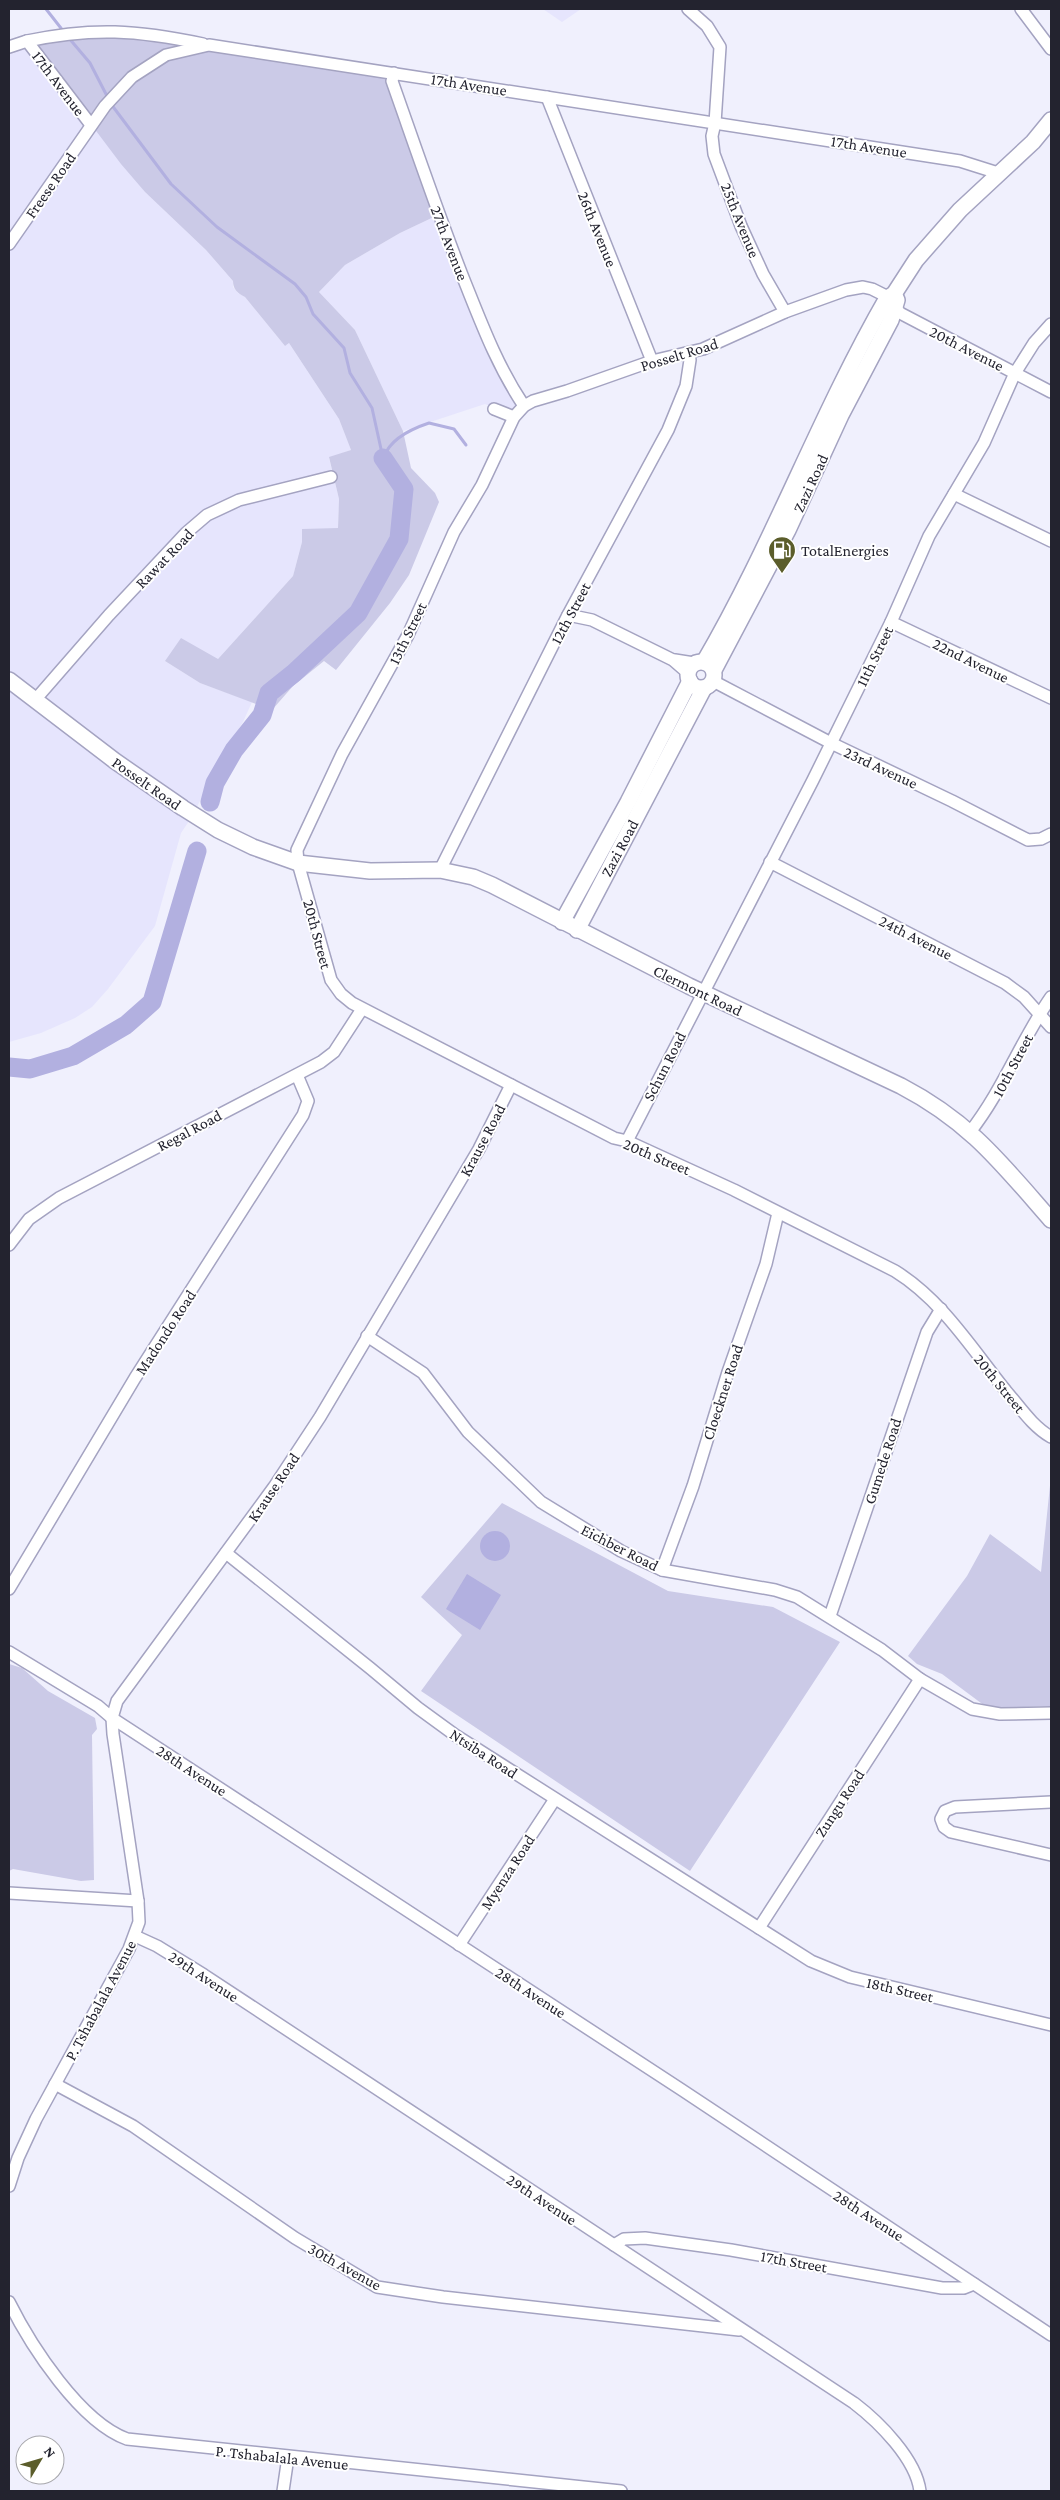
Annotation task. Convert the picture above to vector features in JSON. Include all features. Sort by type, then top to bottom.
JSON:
[{"type":"street","name":"25th Avenue","points":[[688,9],[707,26],[720,47],[715,123],[712,136],[714,154],[741,226],[763,274],[785,312]]},
{"type":"street","points":[[1021,9],[1051,49]]},
{"type":"street","points":[[27,41],[74,32],[121,31],[179,39],[209,46]]},
{"type":"street","name":"17th Avenue","points":[[9,47],[27,41],[91,126],[114,95],[132,76],[166,55],[209,46],[960,161],[998,173]]},
{"type":"street","name":"27th Avenue","points":[[394,73],[392,81],[484,331],[498,365],[524,406]]},
{"type":"street","name":"26th Avenue","points":[[547,97],[652,361]]},
{"type":"street","name":"Zazi Road","points":[[562,922],[701,674],[788,530],[906,274],[928,246],[998,173],[1033,142],[1051,120]]},
{"type":"street","name":"Freese Road","points":[[9,244],[91,126]]},
{"type":"street","name":"Posselt Road","points":[[524,406],[652,361],[703,349],[785,312],[826,296],[854,288],[872,289],[893,300]]},
{"type":"street","name":"20th Avenue","points":[[893,300],[900,313],[1051,392]]},
{"type":"street","name":"11th Street","points":[[703,992],[891,622],[929,536],[984,443],[1016,373],[1034,343],[1051,324]]},
{"type":"street","name":"12th Street","points":[[440,870],[568,615],[668,430],[686,386],[690,360],[689,352]]},
{"type":"street","name":"13th Street","points":[[298,863],[296,850],[342,754],[408,635],[454,532],[482,485],[514,418],[524,406]]},
{"type":"street","points":[[494,409],[514,418]]},
{"type":"street","name":"Rawat Road","points":[[35,700],[109,615],[186,533],[206,515],[238,500],[331,477]]},
{"type":"street","points":[[954,494],[1051,541]]},
{"type":"street","name":"23rd Avenue","points":[[568,615],[592,620],[701,674],[831,743],[890,770],[1028,840],[1041,839],[1051,834]]},
{"type":"street","name":"22nd Avenue","points":[[891,622],[1051,698]]},
{"type":"street","name":"Zazi Road","points":[[577,930],[701,674]]},
{"type":"street","name":"Posselt Road","points":[[9,680],[115,761],[193,815],[253,847],[298,863]]},
{"type":"street","name":"24th Avenue","points":[[770,862],[1006,984],[1024,997],[1051,1028]]},
{"type":"street","name":"Clermont Road","points":[[298,863],[370,871],[440,870],[473,877],[492,885],[577,930],[901,1086],[934,1104],[992,1152],[1051,1220]]},
{"type":"street","name":"20th Street","points":[[298,863],[331,980],[341,994],[362,1009],[614,1138],[627,1141],[727,1186],[778,1214],[895,1271],[924,1291],[941,1309],[1028,1418],[1051,1437]]},
{"type":"street","name":"Schun Road","points":[[627,1141],[703,992]]},
{"type":"street","name":"10th Street","points":[[970,1132],[991,1103],[1026,1036],[1051,997]]},
{"type":"street","name":"Regal Road","points":[[9,1245],[29,1219],[59,1198],[297,1075],[334,1052],[362,1009]]},
{"type":"street","name":"Madondo Road","points":[[9,1588],[135,1378],[304,1115],[308,1101],[297,1075]]},
{"type":"street","name":"Krause Road","points":[[138,1901],[112,1718],[117,1701],[274,1487],[320,1417],[479,1149],[511,1085]]},
{"type":"street","name":"Cloeckner Road","points":[[662,1570],[693,1486],[720,1394],[766,1264],[778,1214]]},
{"type":"street","name":"Gumede Road","points":[[830,1616],[920,1350],[930,1325],[941,1309]]},
{"type":"street","name":"Eichber Road","points":[[367,1336],[423,1373],[468,1432],[541,1502],[621,1551],[662,1570],[786,1593],[806,1601],[882,1650],[920,1679],[954,1700],[984,1712],[1011,1715],[1051,1712]]},
{"type":"street","name":"Ntsiba Road","points":[[226,1554],[418,1708],[555,1799],[759,1928]]},
{"type":"street","name":"28th Avenue","points":[[9,1652],[98,1706],[112,1718],[1051,2335]]},
{"type":"street","name":"Zungu Road","points":[[759,1928],[920,1679]]},
{"type":"street","name":"Myenza Road","points":[[459,1945],[555,1799]]},
{"type":"street","points":[[1051,1802],[956,1807],[945,1811],[941,1819],[944,1827],[951,1832],[1051,1855]]},
{"type":"street","points":[[9,1893],[138,1901]]},
{"type":"street","name":"P. Tshabalala Avenue","points":[[9,2186],[18,2158],[55,2084],[135,1936],[139,1922],[138,1901]]},
{"type":"street","name":"18th Street","points":[[759,1928],[812,1961],[835,1972],[1051,2026]]},
{"type":"street","name":"29th Avenue","points":[[135,1936],[171,1954],[740,2330],[854,2403],[881,2425],[911,2466],[919,2482],[920,2491]]},
{"type":"street","points":[[1039,2022],[1051,2015]]},
{"type":"street","name":"30th Avenue","points":[[55,2084],[133,2126],[295,2238],[377,2287],[443,2297],[740,2330]]},
{"type":"street","name":"17th Street","points":[[614,2245],[624,2239],[645,2238],[731,2250],[942,2288],[964,2288],[974,2284]]},
{"type":"street","name":"P. Tshabalala Avenue","points":[[9,2302],[27,2336],[49,2367],[92,2416],[113,2433],[136,2441],[620,2491]]},
{"type":"street","points":[[283,2491],[288,2457]]},
{"type":"shaded area","points":[[543,9],[581,9],[562,22]]},
{"type":"shaded area","points":[[122,32],[393,74],[438,215],[400,233],[345,265],[319,292],[355,330],[403,431],[411,468],[435,493],[439,502],[409,575],[390,603],[336,670],[324,661],[293,686],[272,710],[200,683],[165,661],[181,638],[218,659],[293,576],[302,542],[302,529],[338,528],[339,499],[329,457],[351,450],[339,419],[289,343],[285,346],[245,297],[236,290],[233,281],[206,250],[145,192],[121,164],[29,42]]},
{"type":"shaded area","points":[[29,42],[145,192],[206,250],[233,281],[233,287],[245,297],[285,346],[289,343],[339,419],[351,450],[329,458],[339,499],[338,528],[302,542],[293,576],[218,659],[165,661],[200,683],[252,702],[193,815],[181,833],[155,926],[108,989],[92,1007],[75,1018],[41,1033],[9,1042],[9,48]]},
{"type":"shaded area","points":[[438,215],[524,406],[514,417],[485,404],[403,431],[355,330],[319,292],[345,265],[400,233]]},
{"type":"shaded area","points":[[1051,1476],[1051,1706],[1000,1708],[985,1706],[942,1674],[917,1664],[908,1656],[967,1576],[990,1534],[1041,1572]]},
{"type":"shaded area","points":[[502,1503],[668,1591],[773,1607],[840,1642],[690,1871],[421,1691],[462,1635],[421,1597]]},
{"type":"shaded area","points":[[9,1664],[22,1668],[48,1691],[95,1718],[97,1729],[92,1735],[94,1880],[81,1881],[13,1869],[9,1871]]},
{"type":"water","points":[[495,1531],[501,1532],[509,1540],[509,1552],[501,1560],[495,1561],[489,1560],[481,1552],[480,1546],[481,1540],[489,1532]]},
{"type":"water","points":[[467,1574],[501,1595],[480,1630],[446,1609]]},
{"type":"waterway","points":[[46,9],[64,32]]},
{"type":"waterway","points":[[68,37],[90,63],[108,98]]},
{"type":"waterway","points":[[111,104],[171,184],[217,227],[295,284],[306,297],[313,314],[344,348],[350,373],[372,408],[383,458]]},
{"type":"waterway","points":[[384,457],[396,440],[415,428],[429,423],[454,429],[466,445]]},
{"type":"waterway","points":[[210,802],[215,783],[234,750],[262,715],[269,693],[294,673],[358,613],[399,539],[404,489],[383,458]]},
{"type":"waterway","points":[[9,1067],[30,1069],[73,1056],[126,1025],[152,1002],[197,851]]},
{"type":"place","name":"TotalEnergies","points":[[782,574]]}]
